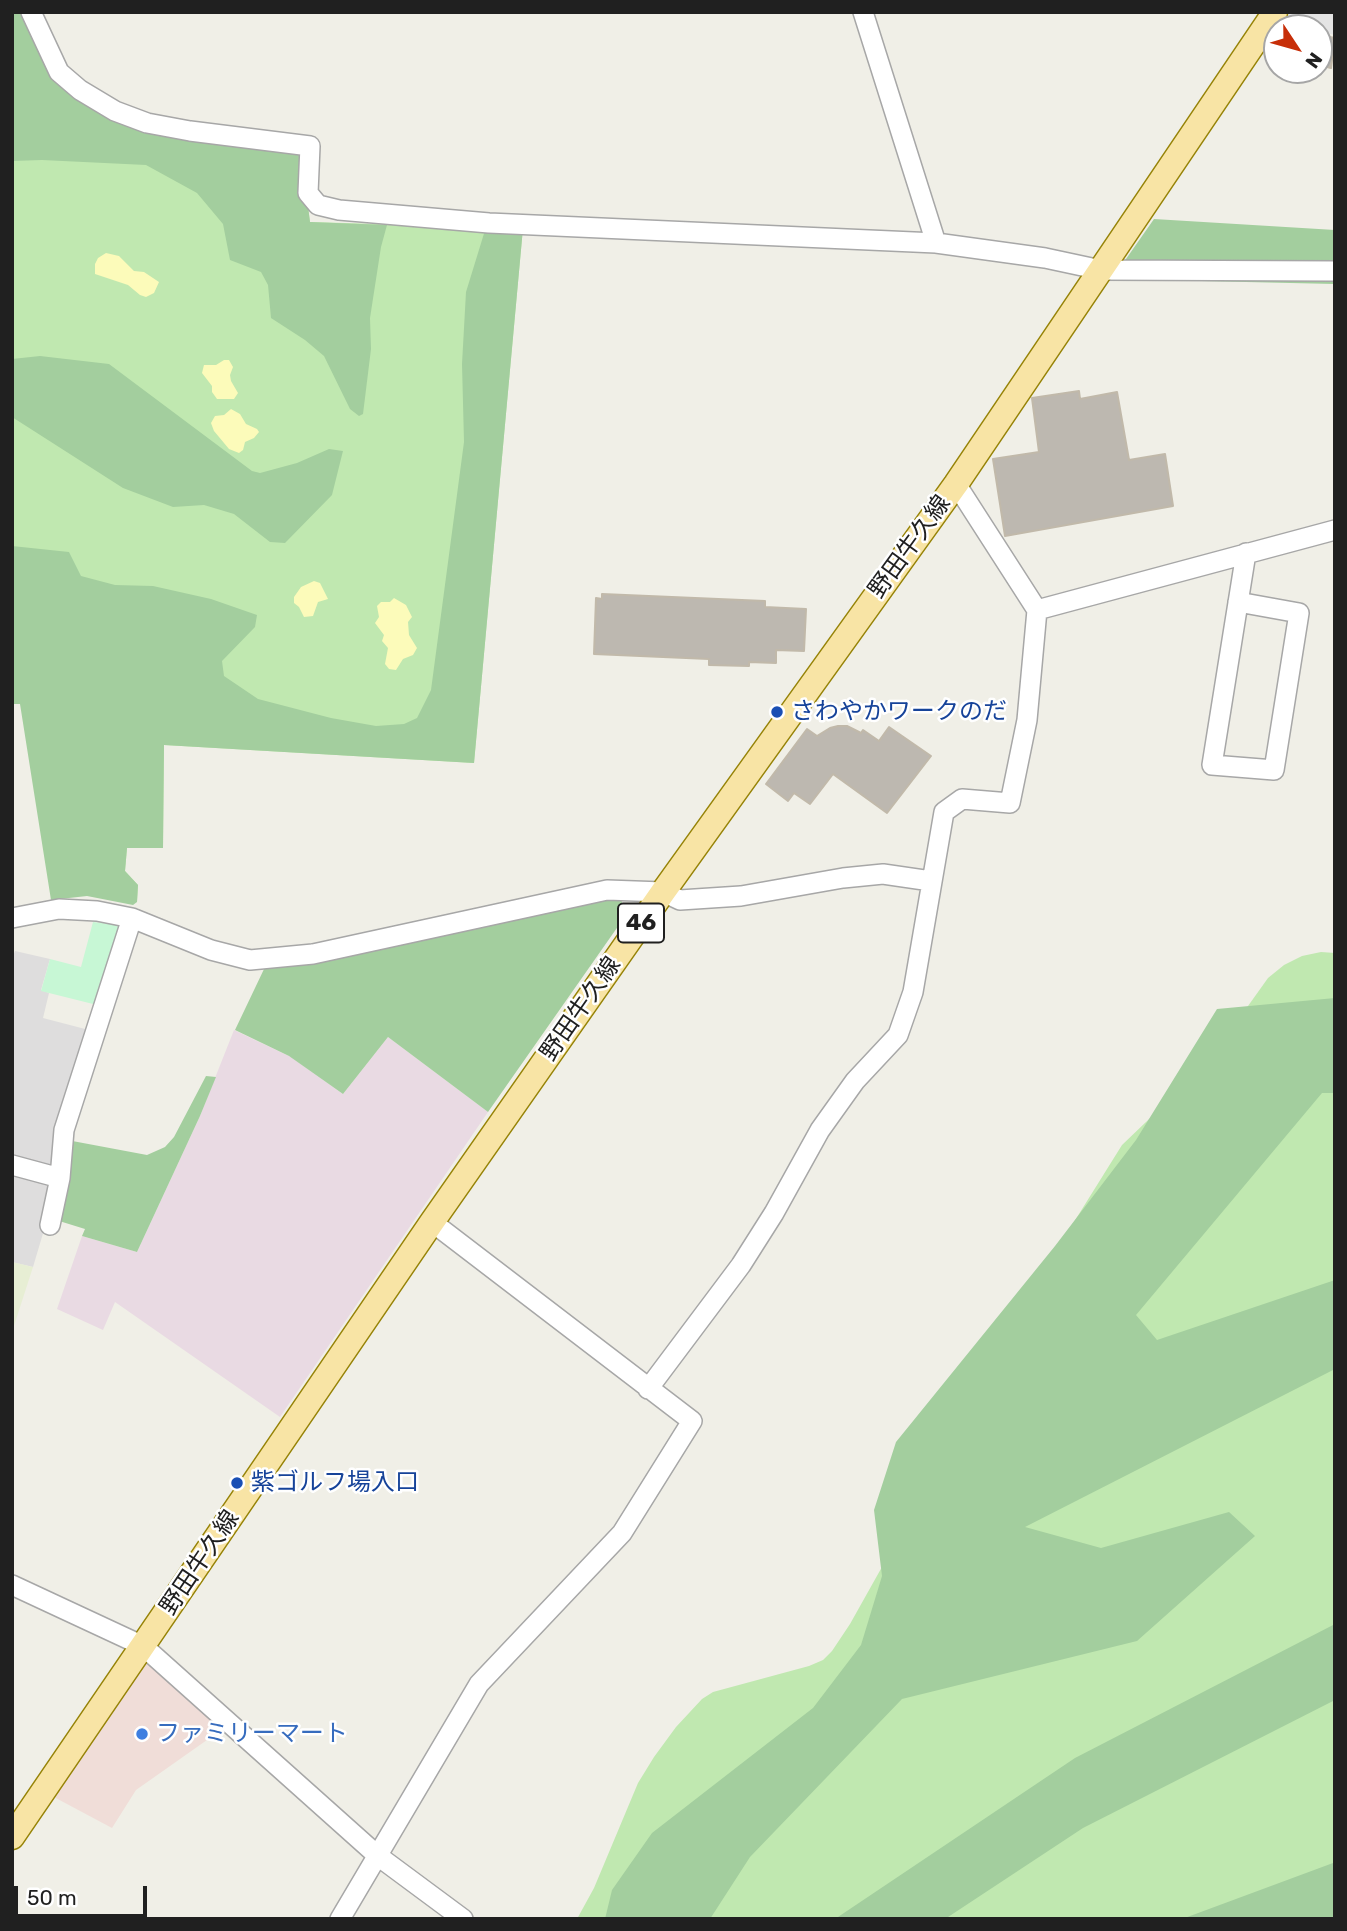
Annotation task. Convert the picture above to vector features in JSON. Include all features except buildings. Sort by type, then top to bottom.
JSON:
[{"type":"main road","name":"野田牛久線","points":[[12,1838],[432,1222],[663,892],[956,484],[1275,12]]},
{"type":"street","points":[[31,12],[59,72],[80,90],[115,111],[147,123],[190,131],[310,146],[308,193],[318,205],[489,223],[936,243],[1045,258],[1101,270],[1335,271]]},
{"type":"street","points":[[863,12],[936,243]]},
{"type":"street","points":[[648,1390],[741,1265],[774,1213],[820,1130],[855,1081],[898,1035],[913,992],[944,812],[962,799],[1010,803],[1027,720],[1037,610],[956,484]]},
{"type":"street","points":[[1037,610],[1335,530]]},
{"type":"street","points":[[1238,602],[1299,613],[1274,770],[1212,765],[1238,602],[1246,553]]},
{"type":"street","points":[[13,920],[59,909],[97,911],[132,918],[211,950],[250,960],[313,954],[607,890],[663,892],[680,900],[741,896],[883,874],[932,881]]},
{"type":"street","points":[[51,1225],[60,1178],[64,1130],[132,918]]},
{"type":"street","points":[[12,1165],[60,1178]]},
{"type":"street","points":[[340,1919],[479,1684],[622,1532],[691,1421],[432,1222]]},
{"type":"street","points":[[12,1585],[143,1646],[378,1856],[463,1919]]},
{"type":"shaded area","points":[[1335,12],[1335,35],[1333,14],[1290,14]]},
{"type":"shaded area","points":[[15,951],[50,959],[41,990],[49,993],[43,1018],[89,1030],[53,1162],[47,1166],[12,1157],[12,959]]},
{"type":"shaded area","points":[[234,1030],[291,1057],[343,1094],[388,1037],[488,1112],[280,1417],[115,1302],[103,1330],[57,1309],[82,1236],[137,1252],[200,1116]]},
{"type":"shaded area","points":[[12,1173],[46,1181],[50,1188],[44,1230],[33,1267],[12,1262]]},
{"type":"shaded area","points":[[146,1660],[224,1728],[136,1790],[112,1828],[52,1796]]},
{"type":"green space","points":[[12,12],[24,12],[86,102],[301,152],[310,222],[387,225],[370,318],[371,349],[363,414],[359,416],[350,409],[324,356],[271,318],[268,285],[261,272],[230,260],[223,224],[197,193],[146,165],[12,161]]},
{"type":"green space","points":[[12,23],[86,102],[301,152],[310,222],[523,228],[474,763],[164,745],[163,848],[127,848],[125,871],[138,885],[137,902],[12,607]]},
{"type":"green space","points":[[1154,219],[1335,230],[1335,284],[1112,279]]},
{"type":"green space","points":[[486,227],[523,228],[474,763],[164,745],[163,848],[127,848],[125,871],[138,885],[137,902],[133,905],[87,896],[51,900],[20,704],[12,704],[12,546],[69,552],[81,576],[115,585],[153,586],[211,599],[257,615],[255,627],[222,661],[224,676],[258,699],[331,718],[376,726],[404,724],[417,718],[431,690],[464,442],[462,364],[466,292]]},
{"type":"green space","points":[[40,356],[109,364],[252,471],[260,473],[297,463],[329,449],[343,451],[332,495],[285,543],[270,542],[234,514],[204,505],[173,507],[123,488],[12,417],[12,359]]},
{"type":"green space","points":[[600,898],[621,899],[626,915],[488,1112],[388,1037],[343,1094],[289,1056],[235,1030],[265,967]]},
{"type":"green space","points":[[93,922],[118,925],[121,931],[97,1005],[41,991],[50,959],[81,967]]},
{"type":"green space","points":[[1321,952],[1335,953],[1335,1919],[577,1919],[594,1888],[638,1783],[676,1727],[702,1699],[713,1692],[809,1666],[823,1660],[832,1651],[850,1624],[961,1426],[1049,1262],[1122,1145],[1194,1076],[1268,978],[1284,965],[1302,956]]},
{"type":"green space","points":[[1335,998],[1335,1093],[1322,1093],[1136,1315],[1157,1340],[1335,1280],[1335,1369],[1025,1527],[1101,1548],[1229,1512],[1255,1536],[1137,1641],[902,1699],[750,1857],[710,1919],[605,1919],[612,1890],[652,1833],[813,1708],[861,1645],[882,1576],[874,1510],[896,1442],[1055,1246],[1136,1140],[1217,1009]]},
{"type":"green space","points":[[206,1076],[216,1077],[137,1252],[82,1236],[85,1229],[56,1220],[67,1140],[147,1155],[165,1147],[174,1137]]},
{"type":"green space","points":[[12,1262],[33,1267],[12,1332]]},
{"type":"green space","points":[[1335,1624],[1335,1700],[1083,1828],[945,1919],[835,1919],[1075,1758]]},
{"type":"green space","points":[[1335,1862],[1335,1919],[1182,1919],[1333,1863]]},
{"type":"sand","points":[[106,253],[119,256],[134,271],[144,272],[159,282],[154,293],[146,297],[128,285],[95,274],[98,258]]},
{"type":"sand","points":[[229,360],[233,367],[231,381],[238,393],[234,399],[217,399],[212,392],[212,386],[202,373],[204,365],[216,365]]},
{"type":"sand","points":[[231,409],[259,432],[245,442],[239,453],[229,449],[211,423],[215,416],[224,415]]},
{"type":"sand","points":[[314,581],[320,583],[328,599],[318,602],[313,616],[304,617],[294,603],[294,597],[301,587]]},
{"type":"sand","points":[[394,598],[406,605],[412,617],[408,622],[409,635],[417,648],[413,655],[403,659],[396,670],[389,669],[385,664],[388,648],[382,641],[384,635],[375,623],[379,617],[377,606]]},
{"type":"place","name":"さわやかワークのだ","points":[[777,712]]},
{"type":"place","name":"紫ゴルフ場入口","points":[[237,1483]]},
{"type":"place","name":"ファミリーマート","points":[[142,1734]]}]
